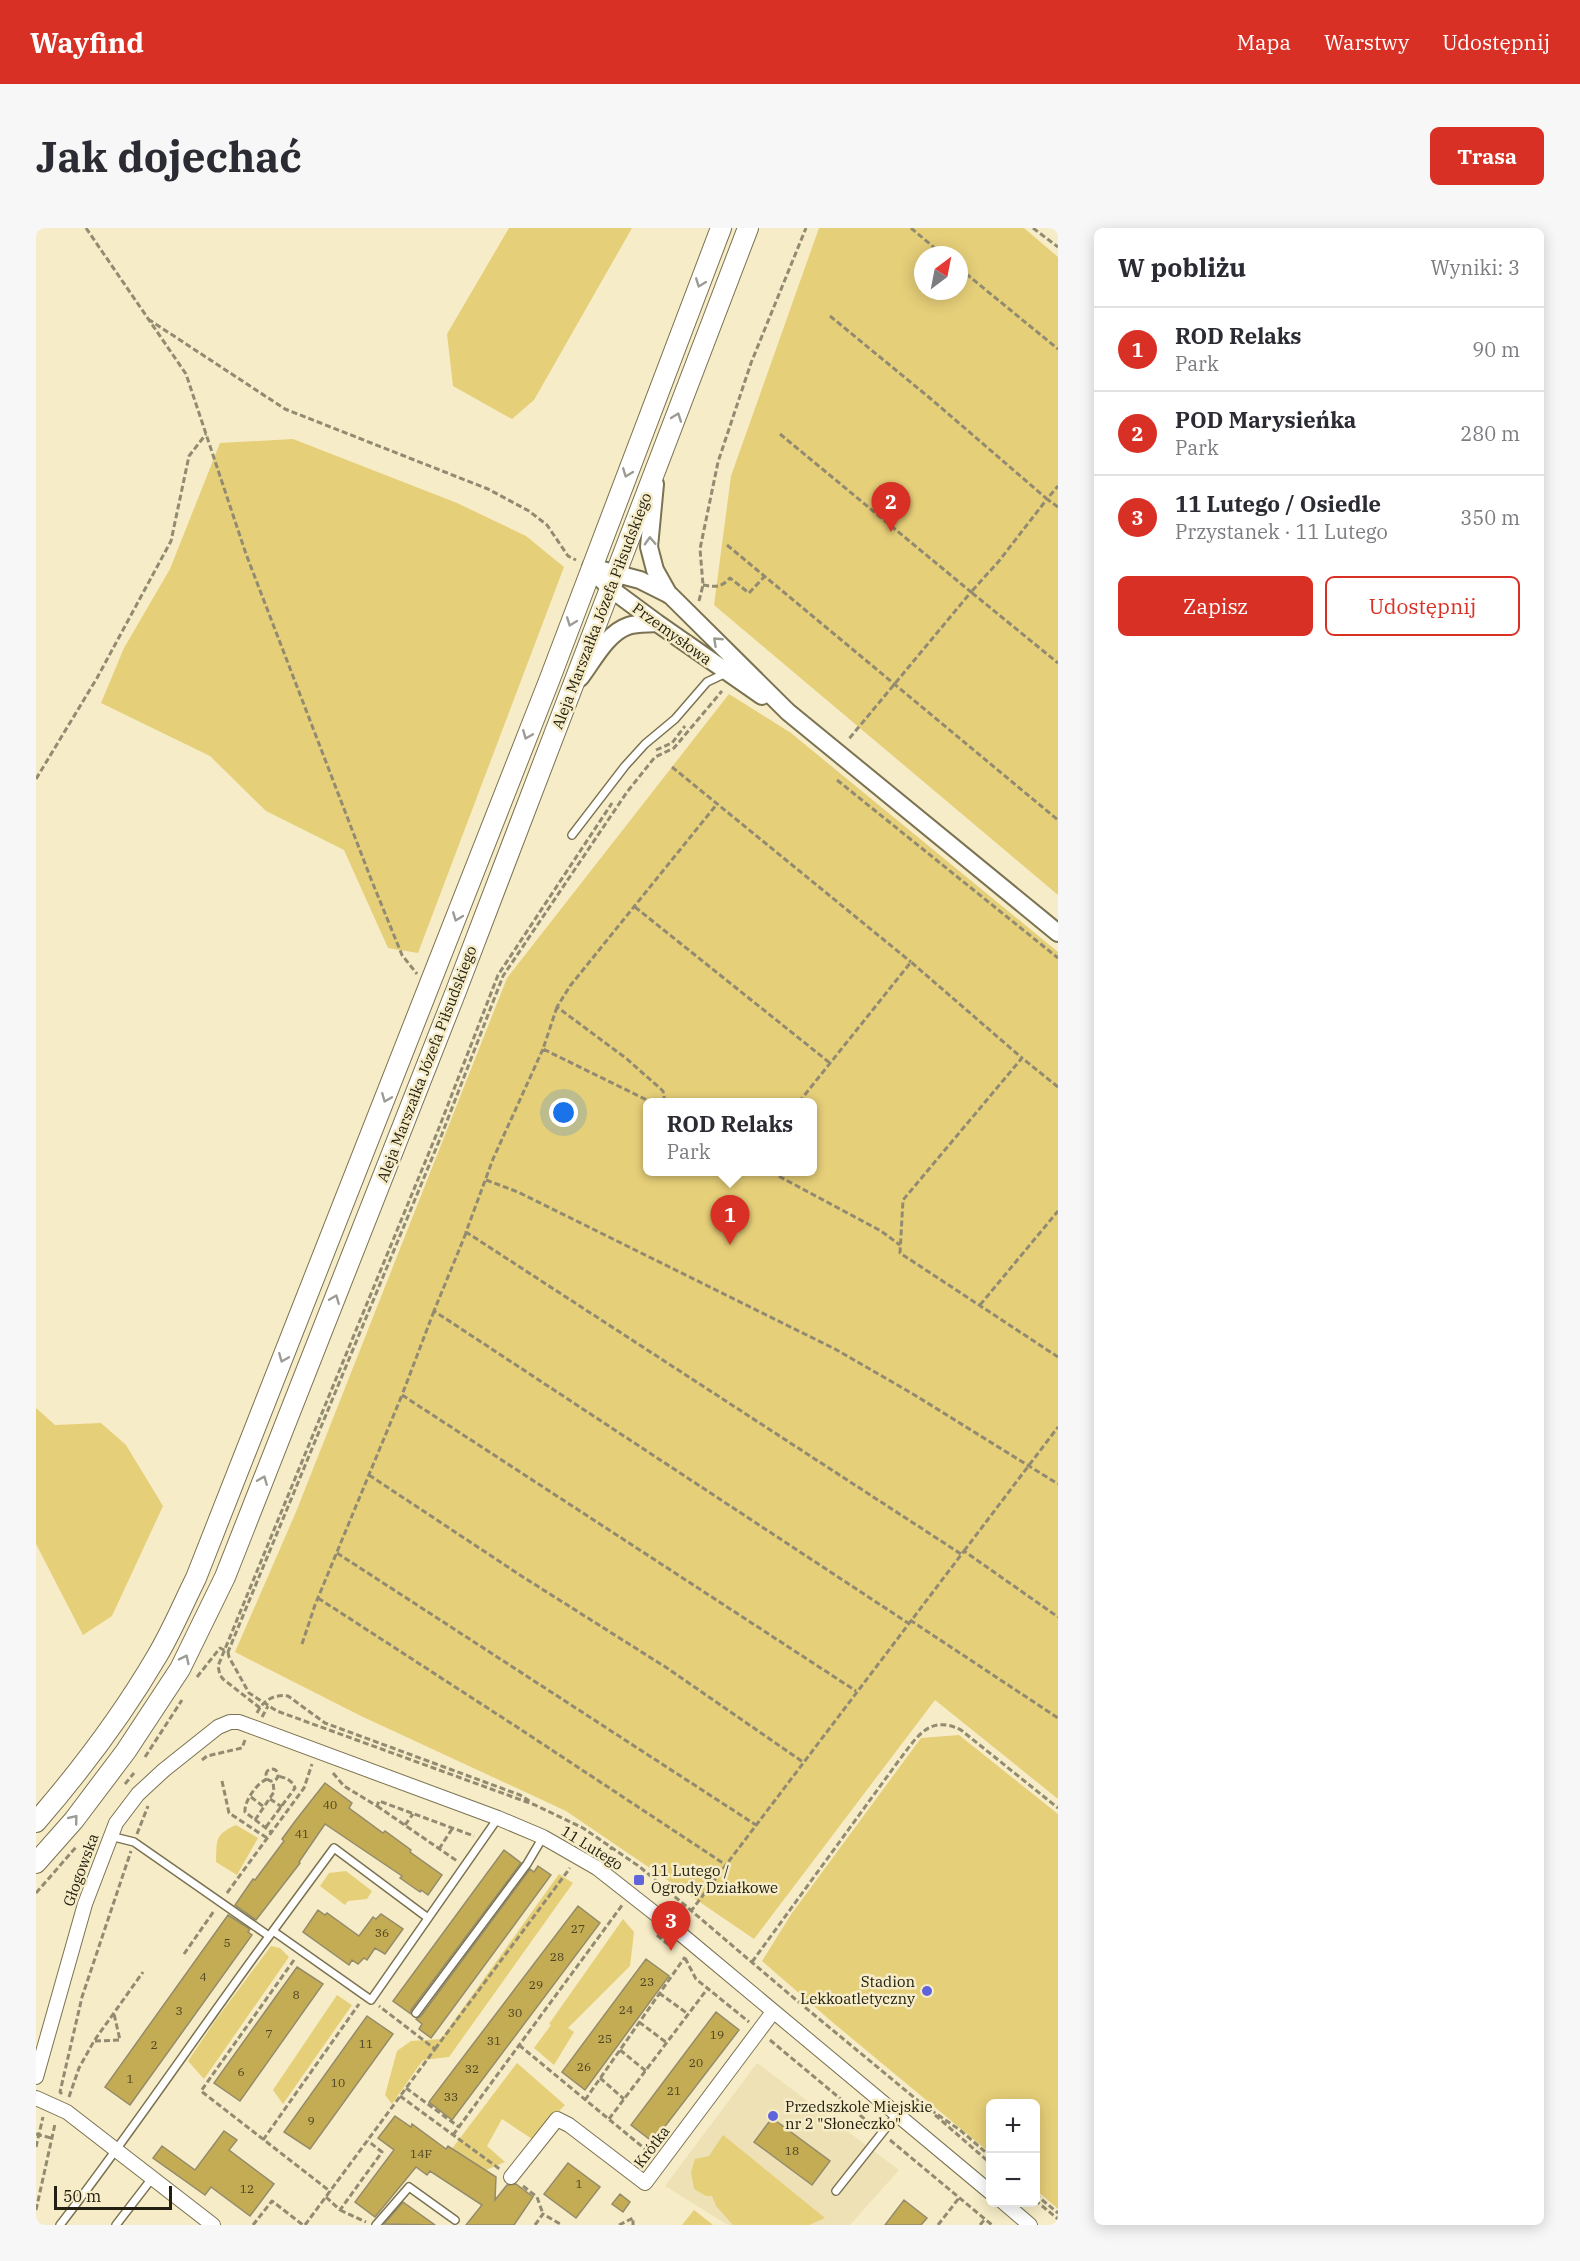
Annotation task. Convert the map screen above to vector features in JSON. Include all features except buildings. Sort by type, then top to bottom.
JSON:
[{"type":"main road","name":"Aleja Marszałka Józefa Piłsudskiego","points":[[36,1822],[77,1774],[113,1726],[158,1654],[196,1578],[433,979],[721,228]]},
{"type":"main road","name":"Aleja Marszałka Józefa Piłsudskiego","points":[[36,1863],[74,1820],[120,1760],[180,1669],[225,1576],[461,980],[748,228]]},
{"type":"street","points":[[656,471],[649,547],[655,570],[670,595]]},
{"type":"street","name":"Przemysłowa","points":[[591,567],[614,582],[657,623],[733,667],[1058,933]]},
{"type":"street","name":"Przemysłowa","points":[[614,582],[640,580],[670,595],[733,667]]},
{"type":"street","points":[[572,690],[604,644],[617,633],[627,626],[657,623]]},
{"type":"street","name":"11 Lutego","points":[[230,1722],[252,1726],[498,1818],[543,1837],[597,1868],[676,1930],[986,2189]]},
{"type":"street","name":"Głogowska","points":[[36,2077],[82,1915],[110,1836],[126,1809],[144,1788],[213,1730],[230,1722]]},
{"type":"street","name":"Krótka","points":[[512,2177],[557,2120],[645,2183],[773,2012]]},
{"type":"street","points":[[36,2098],[68,2106],[117,2150],[213,2225]]},
{"type":"street","points":[[1009,2207],[1030,2225]]},
{"type":"lane","points":[[572,835],[625,766],[645,744],[675,719],[707,682],[733,667]]},
{"type":"lane","points":[[110,1836],[134,1842],[221,1902],[301,1950],[368,1998],[428,1918],[498,1818]]},
{"type":"lane","points":[[416,2013],[527,1864],[543,1837]]},
{"type":"lane","points":[[60,2225],[117,2150],[187,2049],[334,1848],[428,1918]]},
{"type":"lane","points":[[837,2191],[897,2114]]},
{"type":"lane","points":[[116,2225],[153,2177]]},
{"type":"lane","points":[[374,2225],[409,2187],[455,2220]]},
{"type":"path","points":[[86,228],[186,374],[246,554],[366,868],[402,955],[415,974],[433,979]]},
{"type":"path","points":[[765,576],[749,593],[730,578],[724,585],[716,587],[703,585],[700,549],[718,462],[751,363],[806,228]]},
{"type":"path","points":[[911,228],[932,246]]},
{"type":"path","points":[[1033,228],[1058,248]]},
{"type":"path","points":[[968,275],[1058,349]]},
{"type":"path","points":[[830,316],[1058,507]]},
{"type":"path","points":[[147,318],[285,409],[488,489],[529,511],[547,525],[568,556],[591,567]]},
{"type":"path","points":[[36,778],[97,678],[171,541],[189,456],[206,434]]},
{"type":"path","points":[[780,434],[1058,663]]},
{"type":"path","points":[[838,753],[893,683],[1058,486]]},
{"type":"path","points":[[728,545],[1058,820]]},
{"type":"path","points":[[260,1708],[219,1675],[218,1666],[437,1145],[502,976],[627,792],[655,757],[674,748],[722,691]]},
{"type":"path","points":[[651,753],[672,743],[702,706]]},
{"type":"path","points":[[672,767],[911,962],[1058,1087]]},
{"type":"path","points":[[226,1651],[433,1144],[498,975],[600,820],[630,780]]},
{"type":"path","points":[[837,780],[1058,958]]},
{"type":"path","points":[[302,1644],[318,1598],[402,1395],[486,1180],[543,1049],[557,1007],[570,986],[717,804]]},
{"type":"path","points":[[635,907],[830,1062]]},
{"type":"path","points":[[802,1098],[911,962]]},
{"type":"path","points":[[557,1007],[627,1059],[663,1091],[664,1098]]},
{"type":"path","points":[[543,1049],[643,1098]]},
{"type":"path","points":[[1022,1058],[903,1200],[900,1253],[1058,1357]]},
{"type":"path","points":[[778,1176],[871,1226],[900,1245]]},
{"type":"path","points":[[486,1180],[518,1192],[835,1349],[1058,1484]]},
{"type":"path","points":[[980,1305],[1058,1211]]},
{"type":"path","points":[[466,1232],[1058,1617]]},
{"type":"path","points":[[434,1311],[1058,1718]]},
{"type":"path","points":[[402,1395],[856,1691]]},
{"type":"path","points":[[676,1930],[1058,1427]]},
{"type":"path","points":[[369,1475],[523,1577],[668,1668],[803,1762]]},
{"type":"path","points":[[337,1553],[756,1825]]},
{"type":"path","points":[[318,1598],[726,1865]]},
{"type":"path","points":[[192,1685],[220,1648],[226,1651],[249,1693],[277,1711],[535,1805],[569,1820],[612,1846],[922,2104],[960,2130],[987,2153]]},
{"type":"path","points":[[141,1763],[186,1695]]},
{"type":"path","points":[[252,1726],[263,1703],[275,1696],[288,1696],[325,1723],[520,1795],[535,1805]]},
{"type":"path","points":[[753,1962],[897,1763],[920,1733],[927,1728],[938,1724],[951,1725],[961,1730],[1058,1808]]},
{"type":"path","points":[[199,1763],[207,1756],[242,1748],[246,1739],[253,1741]]},
{"type":"path","points":[[303,1759],[321,1766]]},
{"type":"path","points":[[184,1954],[304,1788],[313,1763]]},
{"type":"path","points":[[329,1768],[344,1786],[464,1866]]},
{"type":"path","points":[[265,1827],[295,1788],[293,1783],[278,1776],[277,1772],[272,1769],[267,1773],[267,1779]]},
{"type":"path","points":[[255,1820],[274,1792],[273,1782],[278,1776]]},
{"type":"path","points":[[267,1779],[262,1781],[244,1805],[245,1812],[271,1832]]},
{"type":"path","points":[[267,1779],[273,1782]]},
{"type":"path","points":[[222,1781],[229,1812],[267,1838]]},
{"type":"path","points":[[68,2106],[60,2092],[82,1997],[151,1797]]},
{"type":"path","points":[[250,1797],[264,1807]]},
{"type":"path","points":[[270,1798],[282,1807]]},
{"type":"path","points":[[377,1806],[379,1801],[472,1836],[490,1831]]},
{"type":"path","points":[[405,1825],[413,1814]]},
{"type":"path","points":[[439,1849],[452,1828]]},
{"type":"path","points":[[253,2225],[272,2201],[304,2225],[331,2192],[572,1866]]},
{"type":"path","points":[[453,2135],[624,1903]]},
{"type":"path","points":[[301,1950],[201,2091],[331,2192]]},
{"type":"path","points":[[585,2100],[684,1957]]},
{"type":"path","points":[[36,2210],[54,2124],[58,2125],[68,2106],[79,2068],[94,2041],[143,1972]]},
{"type":"path","points":[[609,2120],[708,1988]]},
{"type":"path","points":[[659,1994],[688,2014]]},
{"type":"path","points":[[263,2140],[368,1998],[435,2049]]},
{"type":"path","points":[[94,2041],[120,2040],[114,2014]]},
{"type":"path","points":[[639,2022],[667,2043]]},
{"type":"path","points":[[519,2045],[645,2149],[654,2152]]},
{"type":"path","points":[[620,2050],[646,2071]]},
{"type":"path","points":[[600,2078],[624,2099]]},
{"type":"path","points":[[406,2088],[459,2127]]},
{"type":"path","points":[[400,2096],[512,2177],[537,2197],[543,2214],[562,2225]]},
{"type":"path","points":[[429,2117],[444,2115]]},
{"type":"path","points":[[36,2134],[51,2138]]},
{"type":"path","points":[[340,2210],[382,2152],[368,2141]]},
{"type":"path","points":[[326,2197],[340,2210],[374,2225]]},
{"type":"path","points":[[938,2225],[960,2198]]},
{"type":"path","points":[[1040,2198],[1058,2213]]},
{"type":"path","points":[[1040,2204],[1058,2219]]},
{"type":"path","points":[[535,2225],[543,2214]]},
{"type":"path","points":[[619,2225],[633,2218],[633,2225]]},
{"type":"path","points":[[980,2225],[985,2219]]},
{"type":"shaded area","points":[[509,228],[632,228],[534,400],[512,419],[453,386],[447,334]]},
{"type":"shaded area","points":[[819,228],[1024,228],[1058,257],[1058,895],[714,605],[731,476]]},
{"type":"shaded area","points":[[293,439],[457,503],[526,536],[564,567],[418,953],[388,948],[344,850],[266,811],[210,756],[101,703],[124,648],[170,569],[220,443]]},
{"type":"shaded area","points":[[729,694],[791,733],[1058,952],[1058,1799],[935,1700],[754,1939],[566,1811],[361,1716],[235,1652],[296,1512],[507,978]]},
{"type":"shaded area","points":[[36,1408],[55,1425],[101,1423],[126,1445],[163,1506],[112,1616],[83,1635],[36,1544]]},
{"type":"shaded area","name":"Stadion Lekkoatletyczny","points":[[959,1735],[1058,1814],[1058,2209],[1040,2193],[1040,2099],[986,2099],[986,2150],[762,1961],[792,1913],[921,1738]]},
{"type":"shaded area","points":[[236,1825],[258,1838],[237,1875],[216,1862],[216,1848],[220,1835]]},
{"type":"shaded area","points":[[346,1871],[372,1891],[367,1899],[348,1901],[345,1905],[320,1886],[329,1873]]},
{"type":"shaded area","points":[[559,1874],[573,1883],[449,2057],[423,2060],[392,2104],[385,2095],[397,2051],[411,2041],[441,2039]]},
{"type":"shaded area","points":[[623,1919],[634,1932],[630,1966],[568,2028],[574,2032],[554,2065],[534,2048]]},
{"type":"shaded area","points":[[271,1946],[280,1948],[289,1957],[204,2079],[188,2061]]},
{"type":"shaded area","points":[[337,1995],[352,2005],[283,2104],[273,2090]]},
{"type":"shaded area","points":[[517,2063],[565,2105],[532,2139],[502,2119],[487,2146],[505,2162],[484,2171],[451,2150]]},
{"type":"shaded area","name":"Przedszkole Miejskie nr 2 \"Słoneczko\"","points":[[757,2063],[899,2170],[850,2225],[728,2225],[665,2186]]},
{"type":"shaded area","points":[[723,2135],[825,2218],[809,2225],[733,2225],[716,2206],[712,2196],[706,2196],[694,2189],[691,2172],[695,2159],[709,2156]]},
{"type":"shaded area","points":[[694,2210],[713,2225],[682,2225]]},
{"type":"place","name":"POD Marysieńka","points":[[891,532]]},
{"type":"place","name":"ROD Relaks","points":[[730,1245]]},
{"type":"place","name":"11 Lutego / Ogrody Działkowe","points":[[639,1880]]},
{"type":"place","name":"11 Lutego / Osiedle","points":[[671,1951]]},
{"type":"place","name":"Stadion Lekkoatletyczny","points":[[927,1991]]},
{"type":"place","name":"Przedszkole Miejskie nr 2 \"Słoneczko\"","points":[[773,2116]]}]
